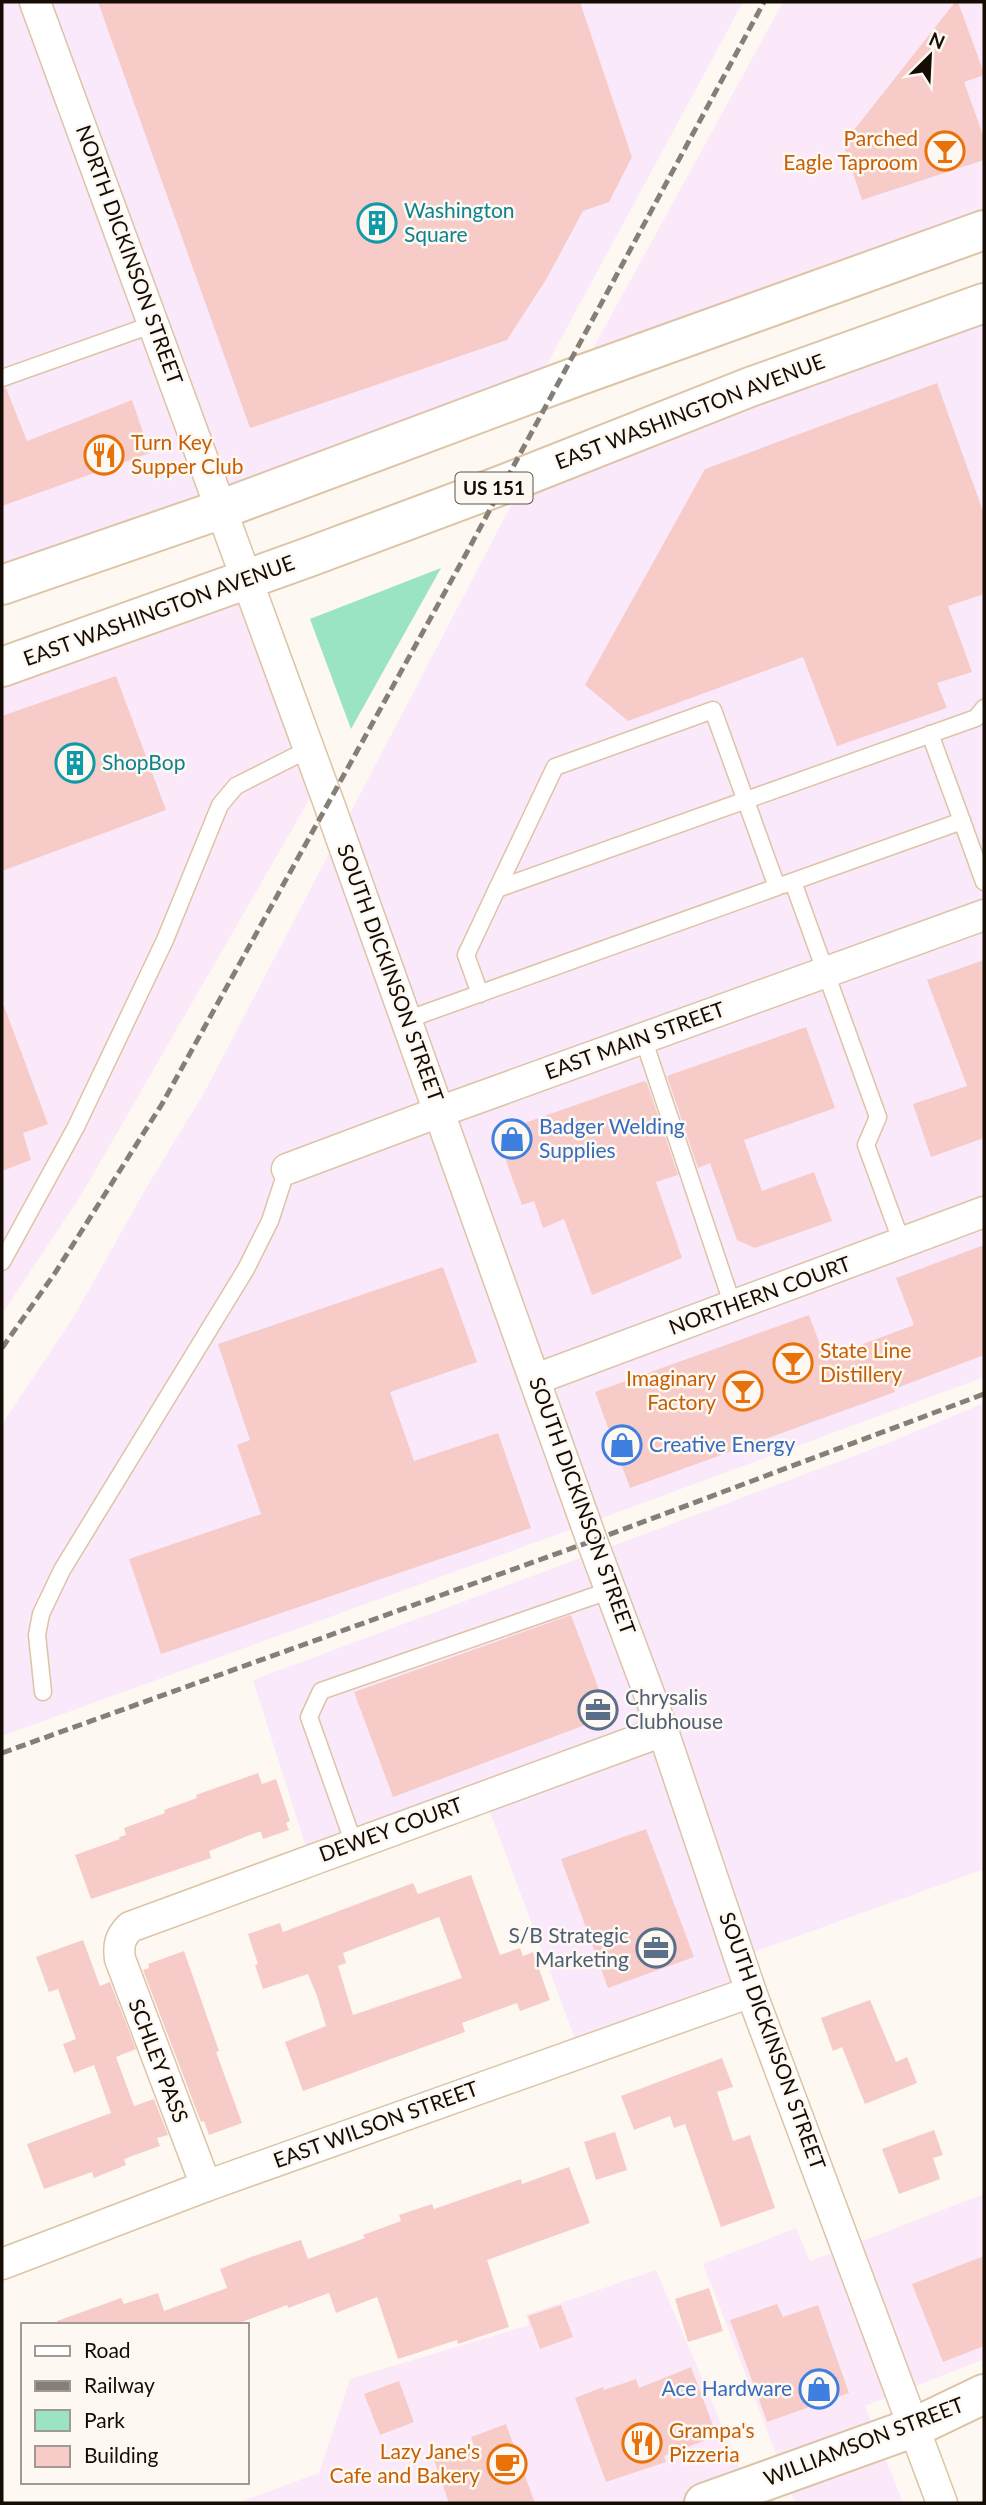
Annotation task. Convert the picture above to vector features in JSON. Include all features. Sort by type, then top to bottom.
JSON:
[{"type":"main road","points":[[2,585],[222,509],[556,384],[984,230]]},
{"type":"main road","name":"EAST WASHINGTON AVENUE","points":[[2,667],[247,581],[502,485],[750,387],[984,303]]},
{"type":"main road","name":"WILLIAMSON STREET","points":[[704,2503],[915,2427],[984,2394]]},
{"type":"street","name":"NORTH DICKINSON STREET","points":[[34,2],[222,509]]},
{"type":"street","name":"SOUTH DICKINSON STREET","points":[[222,509],[663,1731],[751,1992],[942,2503]]},
{"type":"street","name":"EAST MAIN STREET","points":[[286,1169],[984,915]]},
{"type":"street","name":"NORTHERN COURT","points":[[536,1379],[984,1212]]},
{"type":"street","name":"DEWEY COURT","points":[[122,1935],[141,1921],[663,1731]]},
{"type":"street","name":"SCHLEY PASS","points":[[122,1935],[118,1947],[120,1959],[206,2186]]},
{"type":"street","name":"EAST WILSON STREET","points":[[2,2264],[206,2186],[751,1992]]},
{"type":"lane","points":[[2,378],[153,324]]},
{"type":"lane","points":[[497,889],[976,718],[984,708]]},
{"type":"lane","points":[[480,994],[466,955],[555,767],[713,710],[745,800],[826,972],[878,1118],[866,1144],[902,1243]]},
{"type":"lane","points":[[930,734],[984,882]]},
{"type":"lane","points":[[2,1262],[76,1127],[165,940],[220,805],[236,786],[309,749]]},
{"type":"lane","points":[[406,1020],[962,821]]},
{"type":"lane","points":[[643,1038],[733,1306]]},
{"type":"lane","points":[[43,1692],[37,1635],[41,1614],[62,1570],[246,1269],[270,1221],[286,1169]]},
{"type":"lane","points":[[354,1844],[309,1717],[321,1691],[611,1590]]},
{"type":"shaded area","points":[[2,2],[743,2],[531,394],[2,585]]},
{"type":"shaded area","points":[[783,2],[984,2],[984,230],[578,376]]},
{"type":"shaded area","points":[[984,303],[984,1377],[2,1736],[2,1424],[73,1318],[148,1185],[204,1093],[527,475]]},
{"type":"shaded area","points":[[247,581],[320,781],[80,1197],[2,1314],[2,667]]},
{"type":"shaded area","points":[[984,1403],[984,1869],[740,1957],[751,1992],[580,2052],[484,1796],[310,1860],[253,1680],[886,1444]]},
{"type":"shaded area","points":[[984,2194],[984,2359],[865,2406],[903,2503],[795,2503],[703,2264],[796,2228],[810,2261]]},
{"type":"shaded area","points":[[656,2270],[748,2487],[704,2503],[237,2503],[319,2473],[350,2379],[529,2325],[526,2315]]},
{"type":"green space","points":[[441,568],[351,729],[310,619]]},
{"type":"building","name":"Washington Square","points":[[98,2],[580,2],[632,157],[609,202],[583,211],[547,278],[507,340],[250,428]]},
{"type":"building","points":[[955,2],[958,2],[984,73],[964,82],[984,138],[984,160],[862,200],[843,144]]},
{"type":"building","points":[[937,383],[984,514],[984,594],[948,606],[972,672],[937,683],[947,708],[837,746],[803,657],[628,721],[585,685],[705,469]]},
{"type":"building","points":[[2,388],[6,388],[27,441],[132,400],[150,453],[2,506]]},
{"type":"building","name":"ShopBop","points":[[116,676],[166,810],[2,871],[2,716]]},
{"type":"building","points":[[984,960],[984,1138],[931,1157],[913,1104],[967,1086],[927,980]]},
{"type":"building","points":[[4,1006],[48,1124],[23,1133],[31,1160],[2,1171],[2,1007]]},
{"type":"building","points":[[806,1027],[835,1108],[744,1140],[762,1191],[814,1172],[832,1221],[755,1248],[737,1240],[710,1163],[698,1168],[667,1076]]},
{"type":"building","points":[[644,1081],[647,1083],[678,1175],[656,1182],[682,1258],[592,1295],[564,1219],[543,1228],[534,1201],[522,1205],[496,1133]]},
{"type":"building","points":[[984,1245],[984,1355],[894,1389],[895,1392],[630,1488],[595,1392],[809,1315],[825,1358],[914,1325],[896,1278]]},
{"type":"building","points":[[443,1267],[477,1362],[390,1392],[414,1461],[498,1433],[531,1528],[161,1654],[129,1559],[261,1514],[237,1445],[250,1440],[218,1344]]},
{"type":"building","points":[[571,1615],[609,1716],[393,1797],[354,1692]]},
{"type":"building","points":[[258,1773],[262,1784],[276,1779],[290,1821],[286,1823],[289,1830],[263,1839],[261,1832],[258,1832],[209,1851],[211,1858],[91,1899],[75,1855],[120,1839],[119,1837],[126,1835],[124,1828],[165,1813],[164,1810],[197,1798],[196,1795]]},
{"type":"building","points":[[646,1829],[694,1957],[608,1988],[561,1859]]},
{"type":"building","points":[[471,1875],[500,1955],[520,1948],[523,1956],[533,1952],[550,2000],[520,2011],[517,2003],[462,2023],[465,2032],[303,2091],[285,2042],[326,2026],[317,1996],[308,1974],[263,1989],[248,1934],[280,1923],[283,1932],[413,1883],[418,1894]],"holes":[[[439,1917],[462,1978],[353,2015],[338,1966],[346,1963],[343,1953]]]},
{"type":"building","points":[[83,1940],[100,1986],[110,1982],[136,2049],[116,2057],[134,2106],[154,2099],[168,2135],[157,2138],[160,2146],[124,2159],[126,2165],[94,2178],[92,2172],[44,2189],[27,2144],[111,2113],[94,2065],[74,2073],[63,2044],[76,2039],[58,1989],[49,1992],[36,1957]]},
{"type":"building","points":[[184,1951],[242,2123],[209,2135],[204,2121],[201,2122],[143,1970],[149,1968],[148,1964]]},
{"type":"building","points":[[870,2000],[896,2062],[907,2057],[917,2083],[865,2104],[842,2047],[833,2051],[821,2018]]},
{"type":"building","points":[[722,2058],[733,2087],[717,2092],[733,2141],[750,2135],[775,2208],[721,2227],[685,2124],[674,2128],[670,2116],[634,2130],[621,2096]]},
{"type":"building","points":[[934,2130],[943,2155],[933,2158],[940,2179],[899,2194],[882,2149]]},
{"type":"building","points":[[615,2132],[627,2170],[596,2180],[584,2142]]},
{"type":"building","points":[[569,2167],[590,2223],[487,2260],[509,2327],[458,2344],[457,2340],[398,2359],[377,2297],[336,2313],[329,2293],[239,2323],[57,2323],[121,2298],[124,2304],[158,2293],[164,2311],[227,2288],[220,2269],[251,2257],[301,2240],[308,2259],[365,2238],[363,2235],[401,2221],[399,2215],[432,2204],[434,2209],[521,2179],[522,2184]]},
{"type":"building","points":[[984,2256],[984,2346],[943,2362],[912,2284]]},
{"type":"building","points":[[709,2288],[723,2331],[688,2342],[675,2299]]},
{"type":"building","points":[[777,2304],[783,2317],[818,2305],[849,2393],[767,2422],[730,2320]]},
{"type":"building","points":[[561,2305],[573,2337],[540,2349],[528,2316]]},
{"type":"building","points":[[691,2367],[717,2436],[664,2456],[666,2462],[606,2482],[575,2398],[603,2387],[604,2390],[636,2379],[639,2388]]},
{"type":"building","points":[[399,2381],[414,2422],[380,2435],[364,2394]]},
{"type":"building","points":[[506,2424],[535,2503],[449,2503],[434,2460],[474,2446],[471,2437]]},
{"type":"railway","points":[[2,1348],[55,1273],[162,1104],[466,554],[764,2]]},
{"type":"railway","points":[[2,1753],[592,1541],[984,1394]]},
{"type":"place","name":"Parched Eagle Taproom","points":[[945,151]]},
{"type":"place","name":"Washington Square","points":[[377,223]]},
{"type":"place","name":"Turn Key Supper Club","points":[[104,455]]},
{"type":"place","name":"ShopBop","points":[[75,763]]},
{"type":"place","name":"Badger Welding Supplies","points":[[512,1139]]},
{"type":"place","name":"State Line Distillery","points":[[793,1363]]},
{"type":"place","name":"Imaginary Factory","points":[[743,1391]]},
{"type":"place","name":"Creative Energy","points":[[622,1445]]},
{"type":"place","name":"Chrysalis Clubhouse","points":[[598,1710]]},
{"type":"place","name":"S/B Strategic Marketing","points":[[656,1948]]},
{"type":"place","name":"Ace Hardware","points":[[819,2389]]},
{"type":"place","name":"Grampa's Pizzeria","points":[[642,2443]]},
{"type":"place","name":"Lazy Jane's Cafe and Bakery","points":[[507,2464]]}]
